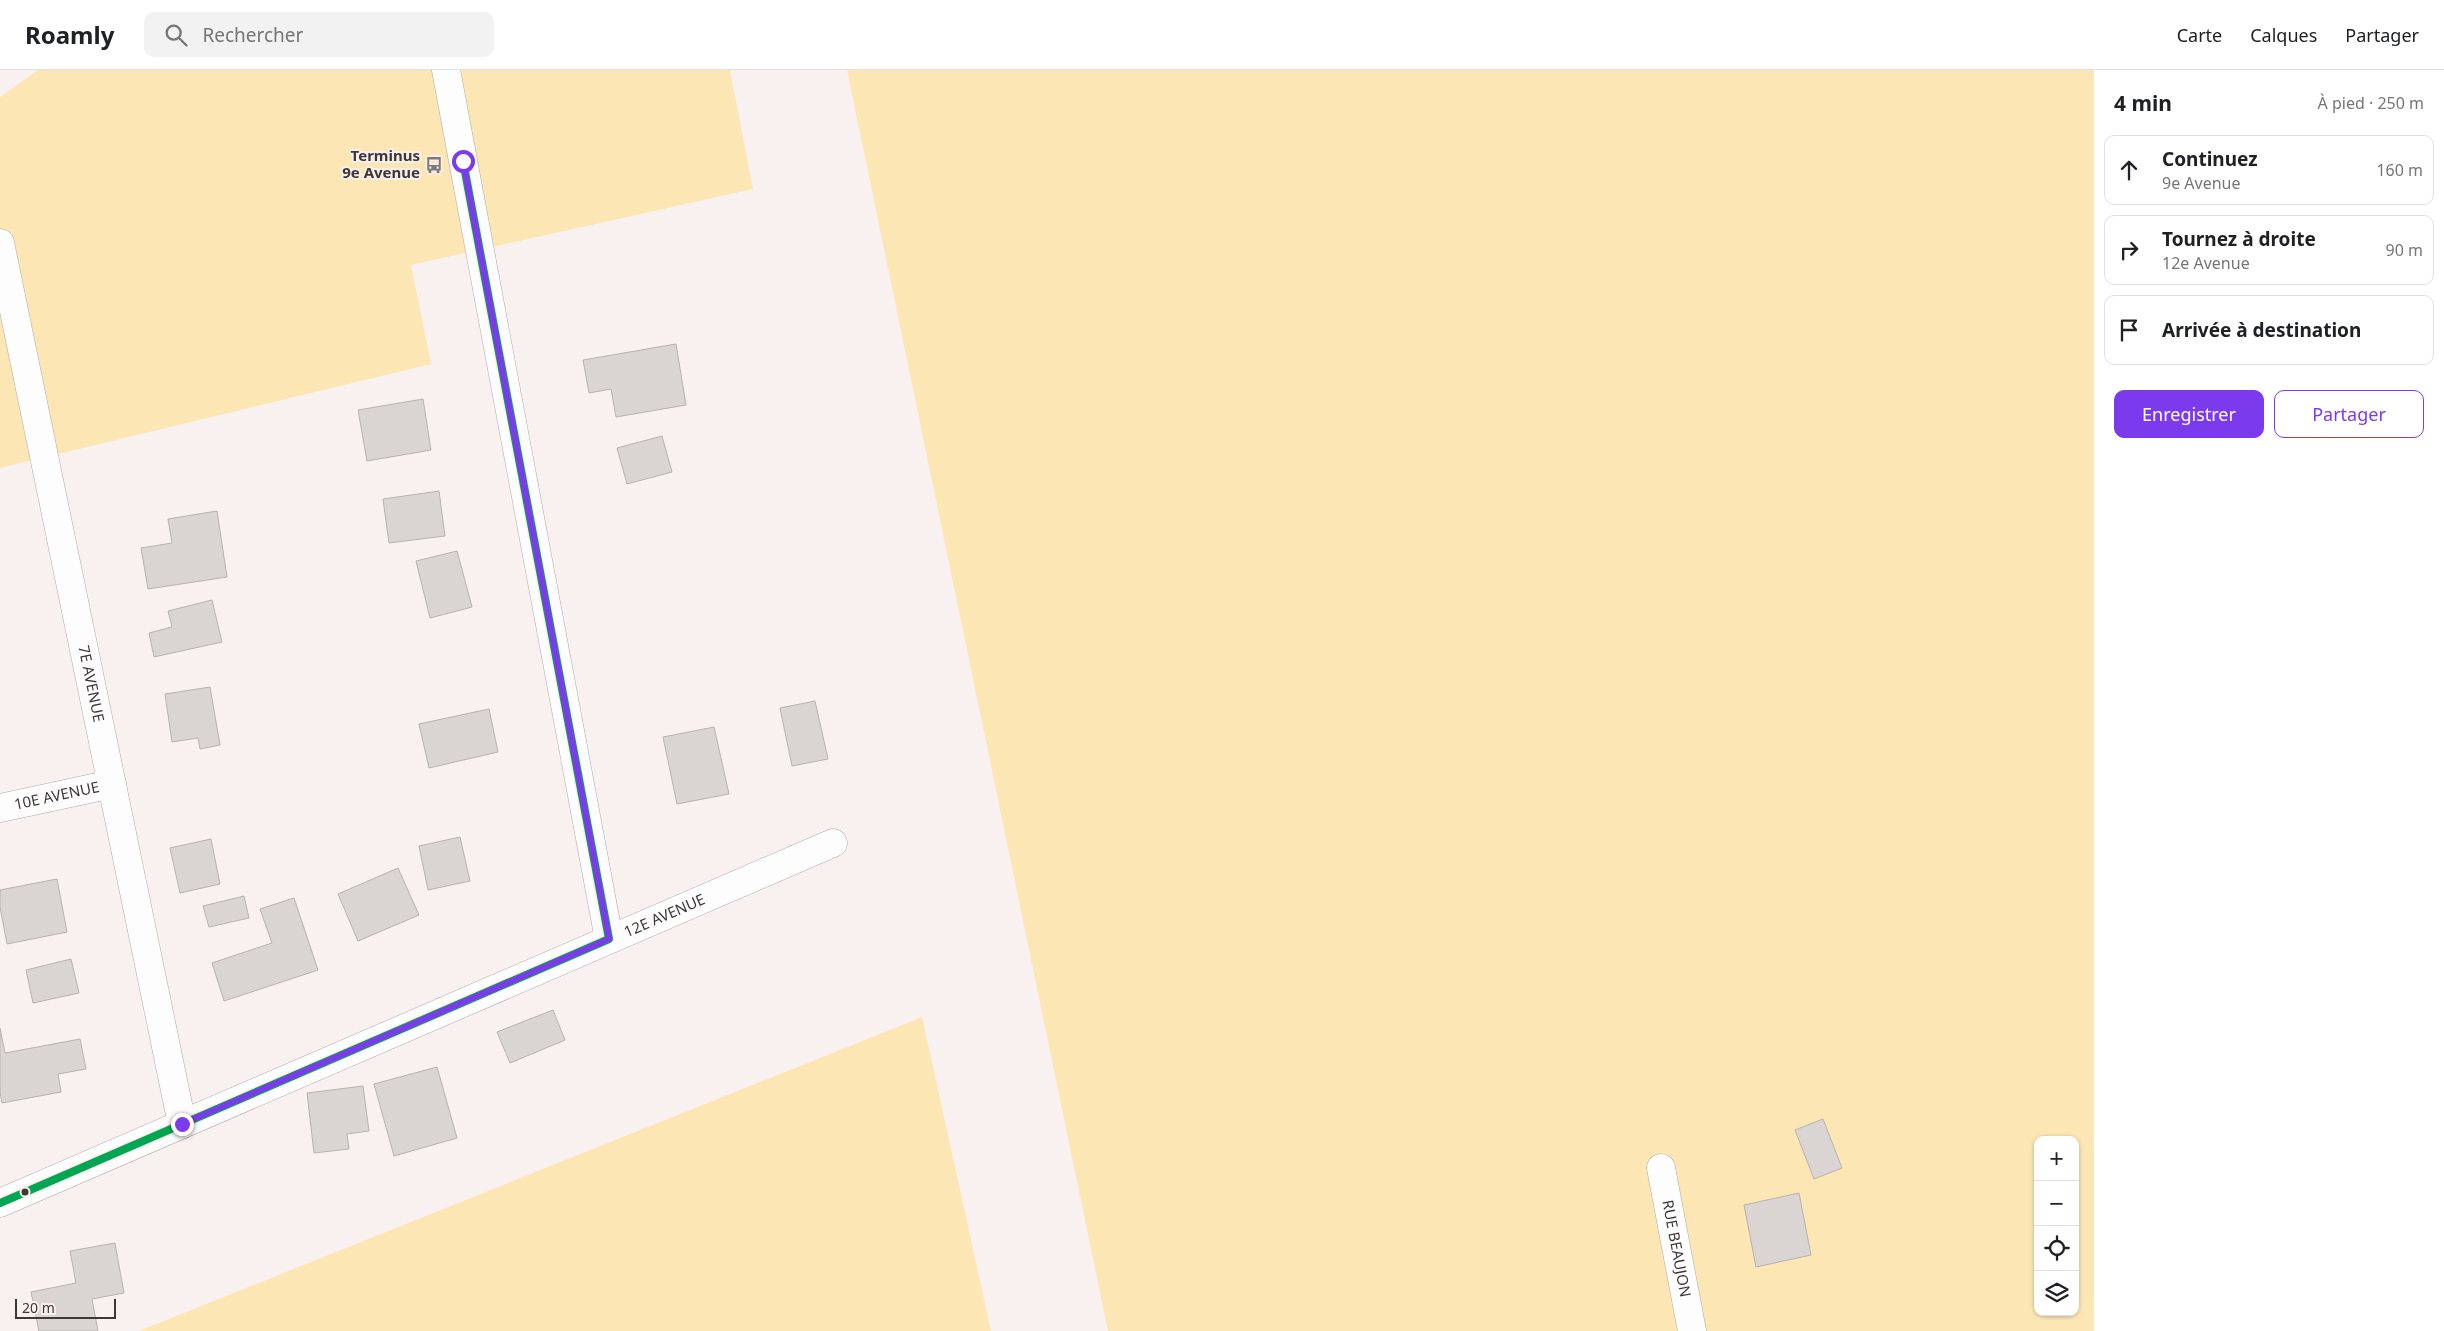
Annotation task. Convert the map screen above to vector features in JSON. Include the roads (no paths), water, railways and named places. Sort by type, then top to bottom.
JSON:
[{"type":"street","points":[[446,70],[609,939]]},
{"type":"street","name":"7E AVENUE","points":[[0,243],[182,1124]]},
{"type":"street","name":"10E AVENUE","points":[[0,808],[112,784]]},
{"type":"street","name":"12E AVENUE","points":[[4,1205],[182,1124],[833,843]]},
{"type":"street","name":"RUE BEAUJON","points":[[1661,1168],[1692,1331]]},
{"type":"place","name":"Terminus 9e Avenue","points":[[434,165]]}]
